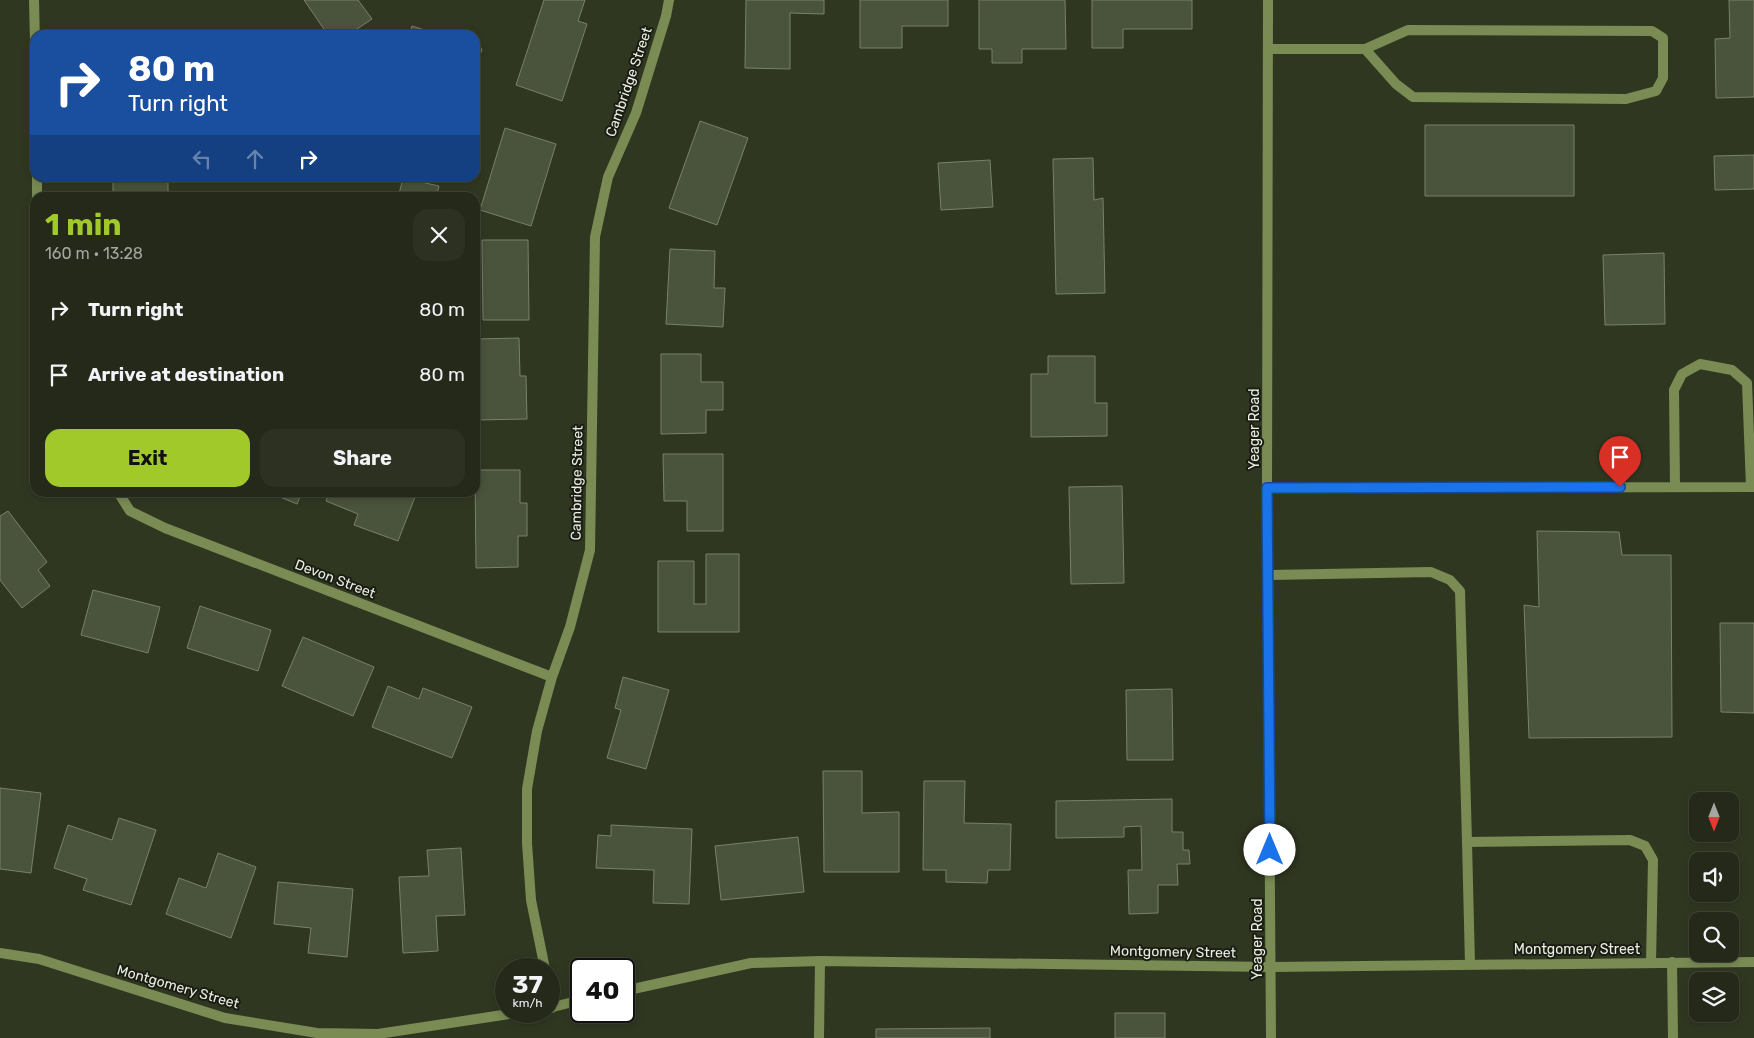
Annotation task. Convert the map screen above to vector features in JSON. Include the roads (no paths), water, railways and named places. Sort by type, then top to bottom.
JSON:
[{"type":"street","points":[[34,0],[35,30]]},
{"type":"street","name":"Cambridge Street","points":[[543,958],[531,900],[526,789],[537,731],[552,677],[570,627],[590,550],[595,237],[608,177],[636,113],[666,16],[669,0]]},
{"type":"street","name":"Yeager Road","points":[[1268,0],[1267,488],[1271,1038]]},
{"type":"street","points":[[1268,49],[1365,49],[1408,30],[1652,31],[1663,38],[1663,78],[1656,91],[1626,99],[1413,97],[1396,84],[1365,49]]},
{"type":"street","points":[[1267,488],[1752,487],[1747,383],[1732,370],[1700,364],[1682,374],[1674,390],[1675,487]]},
{"type":"street","name":"Devon Street","points":[[121,497],[130,511],[164,528],[552,677]]},
{"type":"street","points":[[1269,575],[1431,572],[1450,580],[1460,591],[1470,964]]},
{"type":"street","points":[[1467,842],[1630,840],[1645,846],[1653,860],[1651,963]]},
{"type":"street","name":"Montgomery Street","points":[[0,953],[40,959],[225,1018],[317,1032],[378,1034],[495,1016]]},
{"type":"street","points":[[819,1038],[820,961]]},
{"type":"street","name":"Montgomery Street","points":[[635,989],[751,963],[820,961],[1271,967],[1754,962]]},
{"type":"street","points":[[1672,962],[1673,1038]]}]
